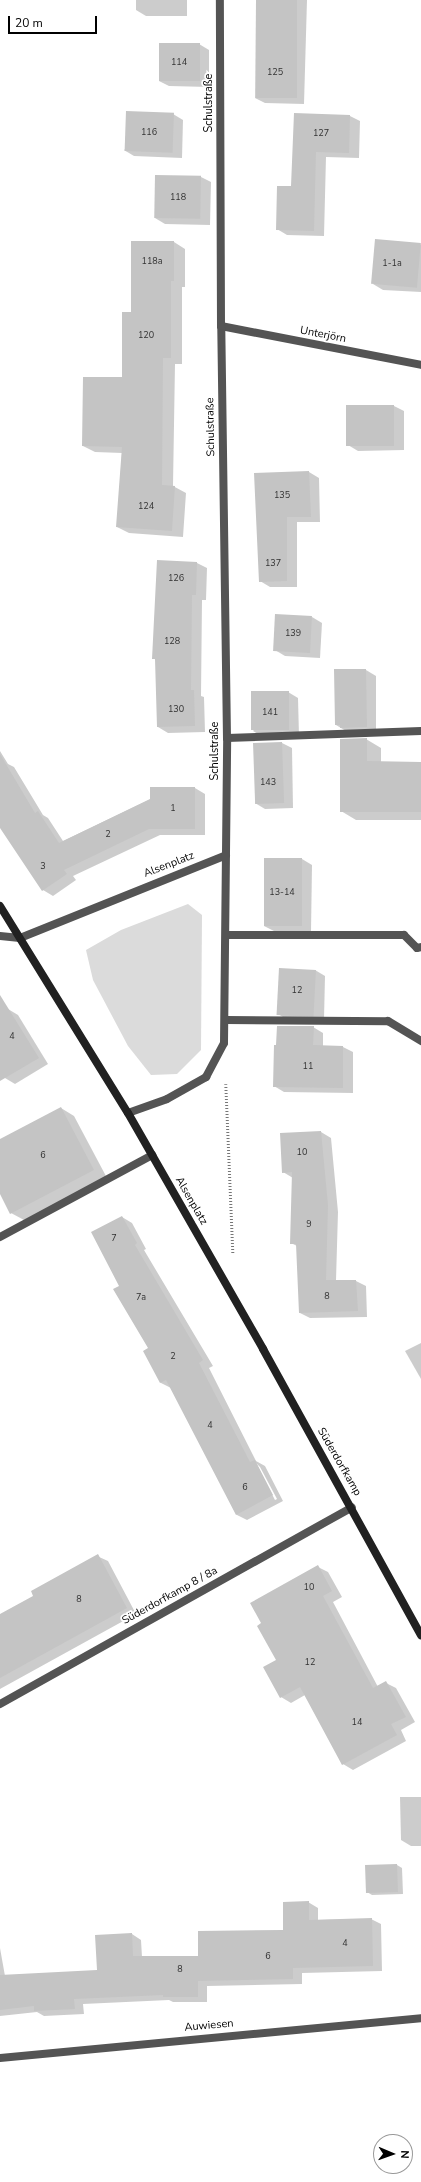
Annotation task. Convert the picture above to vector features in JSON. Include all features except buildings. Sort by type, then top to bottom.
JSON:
[{"type":"main road","points":[[0,906],[20,938]]},
{"type":"main road","name":"Alsenplatz","points":[[20,938],[128,1113],[236,1300]]},
{"type":"main road","name":"Süderdorfkamp","points":[[236,1300],[352,1506],[421,1635]]},
{"type":"street","name":"Schulstraße","points":[[220,0],[221,326],[227,738],[226,854]]},
{"type":"street","name":"Unterjörn","points":[[221,326],[421,365]]},
{"type":"street","points":[[227,738],[421,730]]},
{"type":"street","points":[[128,1113],[167,1099],[206,1077],[224,1043],[226,1020],[226,854]]},
{"type":"street","name":"Alsenplatz","points":[[20,938],[226,854]]},
{"type":"street","points":[[226,935],[404,934],[417,948],[421,947]]},
{"type":"street","points":[[0,936],[20,938]]},
{"type":"street","points":[[226,1020],[388,1021],[421,1041]]},
{"type":"street","points":[[0,1236],[152,1155]]},
{"type":"street","name":"Süderdorfkamp 8 / 8a","points":[[0,1704],[352,1506]]},
{"type":"street","name":"Auwiesen","points":[[0,2058],[421,2018]]},
{"type":"path","points":[[226,1081],[233,1263]]},
{"type":"shaded area","points":[[188,904],[202,915],[201,1050],[177,1074],[151,1075],[128,1046],[93,980],[86,950],[121,930]]}]
